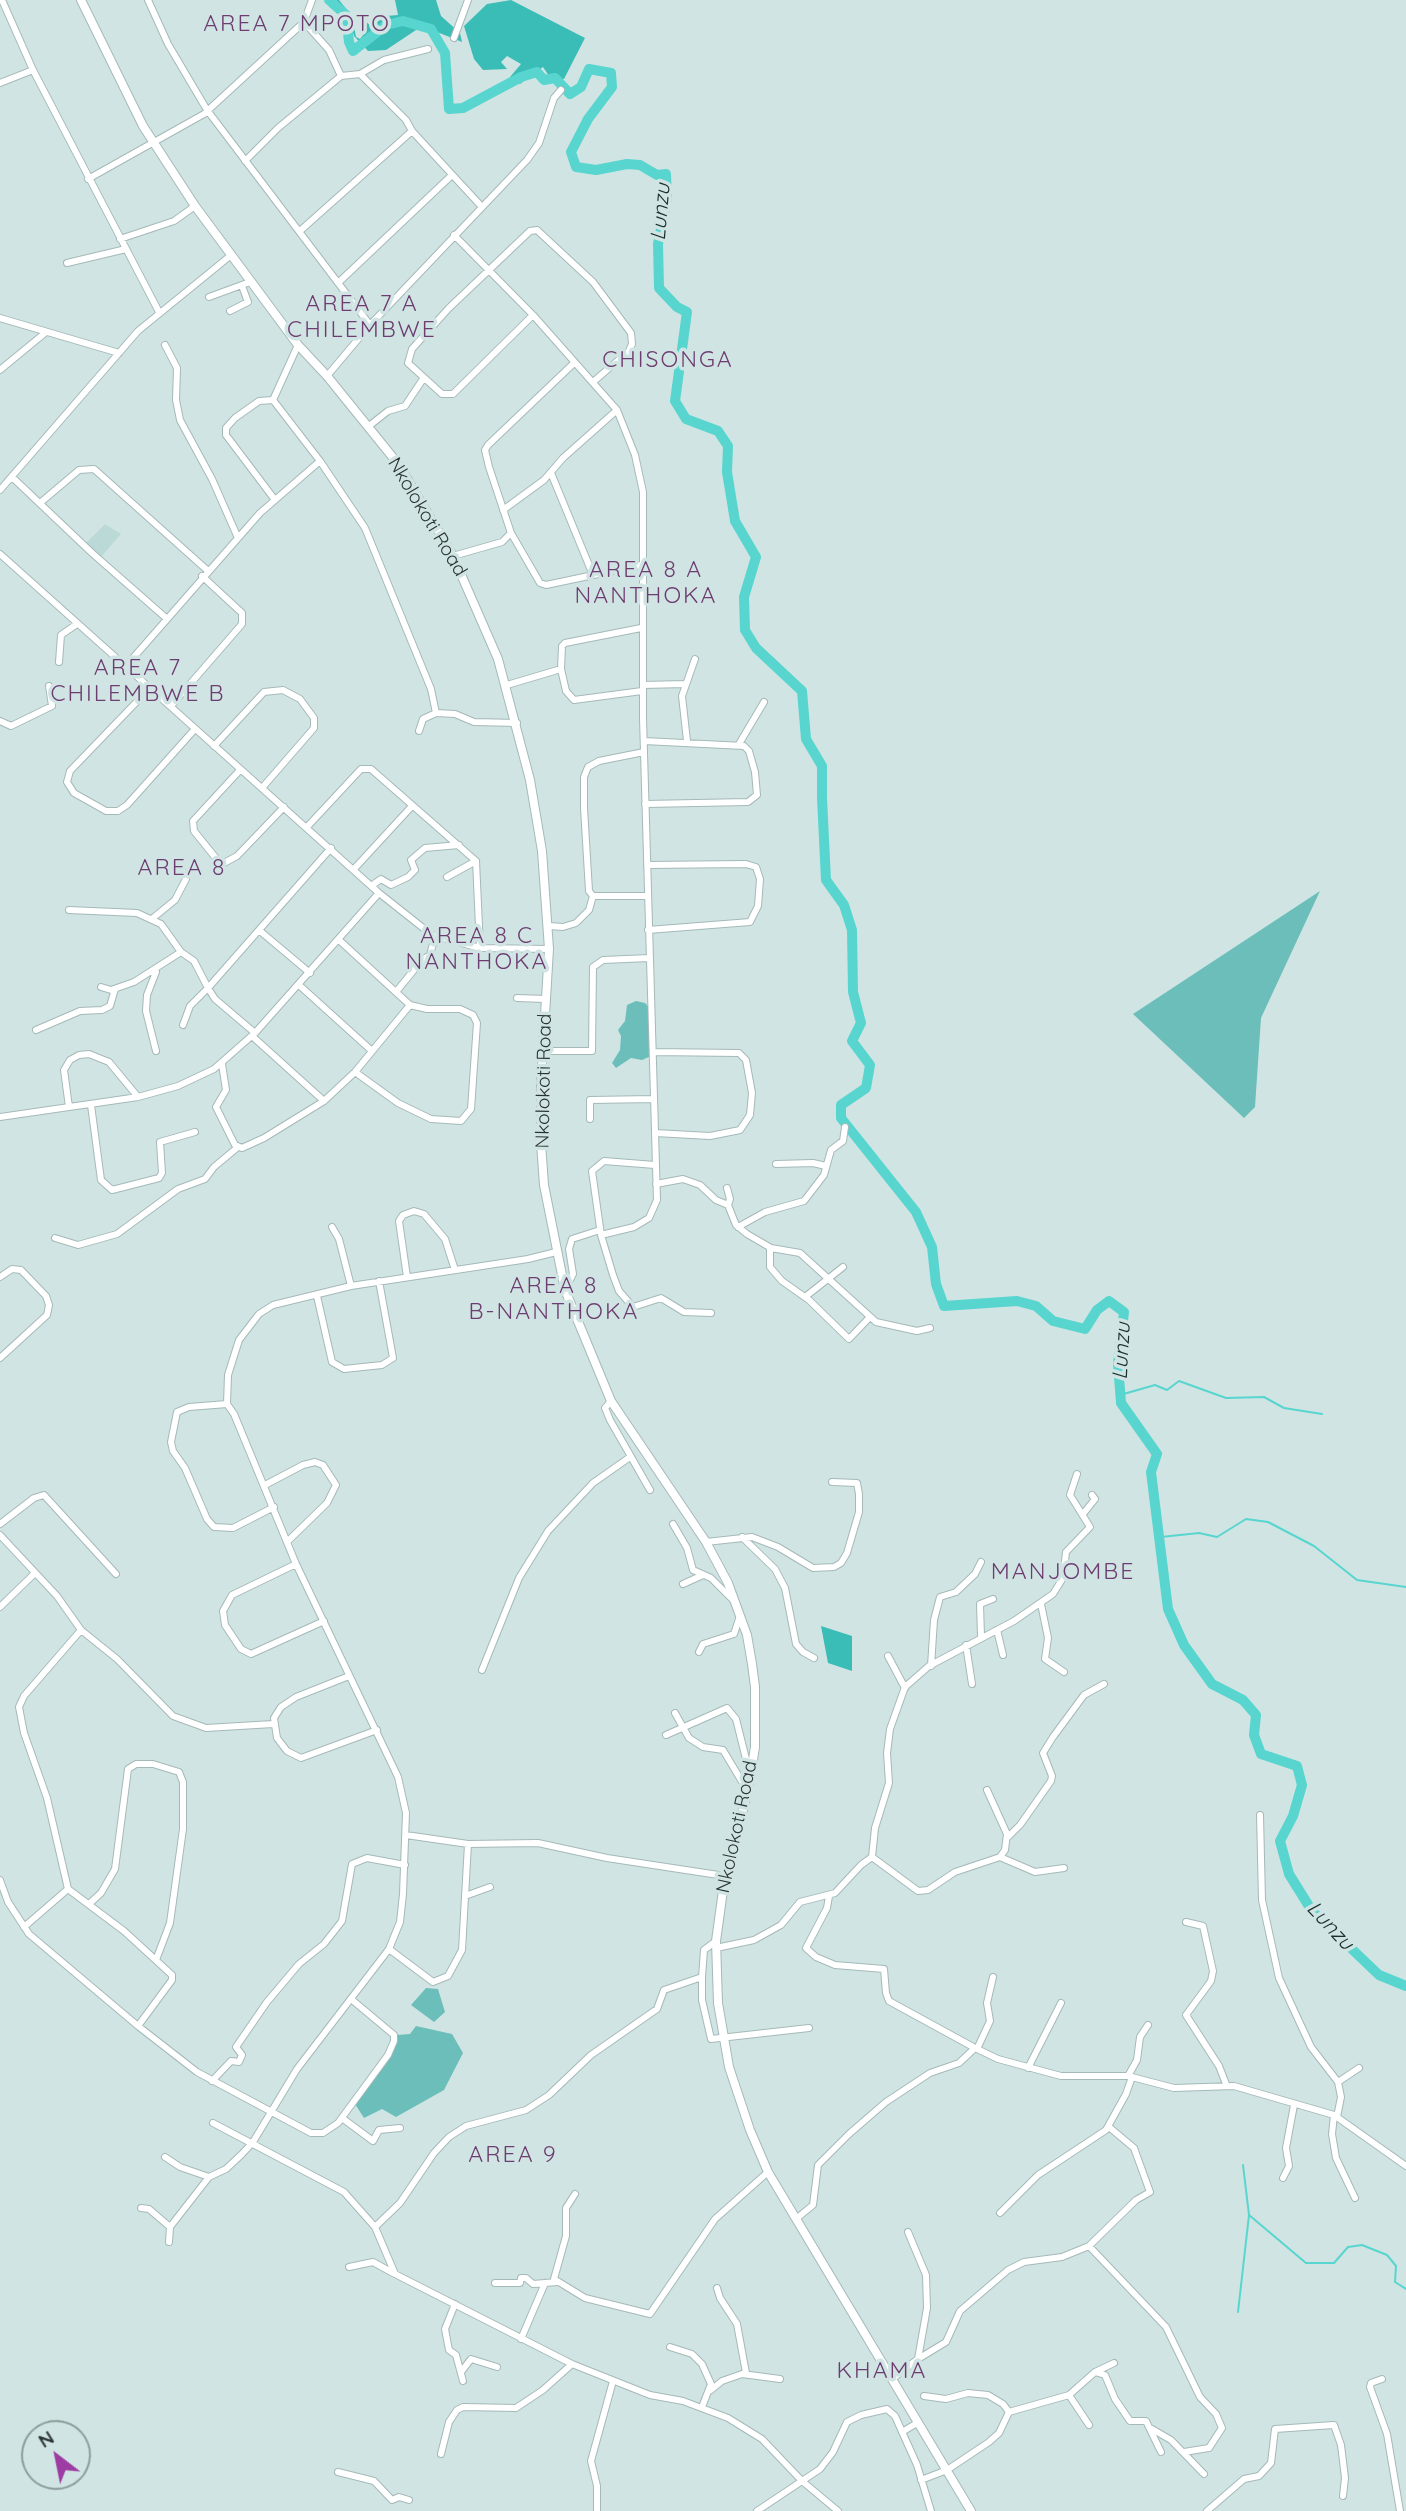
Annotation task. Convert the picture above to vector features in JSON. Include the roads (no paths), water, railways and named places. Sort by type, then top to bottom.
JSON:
[{"type":"main road","name":"Nkolokoti Road","points":[[81,0],[153,142],[246,284],[327,376],[399,466],[453,556],[507,685],[537,810],[549,926],[550,949],[540,1111],[543,1171],[565,1290],[611,1401],[706,1542],[736,1603],[755,1686],[752,1764],[748,1791],[725,1876],[716,1945],[723,2039],[737,2095],[768,2172],[971,2511]]},
{"type":"street","points":[[148,0],[168,44],[207,110],[301,230],[370,325]]},
{"type":"street","points":[[88,179],[207,110],[303,22],[312,0]]},
{"type":"street","points":[[454,38],[468,0]]},
{"type":"street","points":[[2,4],[88,179],[159,312]]},
{"type":"street","points":[[303,22],[329,50],[341,76]]},
{"type":"street","points":[[245,161],[278,128],[341,76],[360,74],[384,60],[428,49]]},
{"type":"street","points":[[0,83],[33,70]]},
{"type":"street","points":[[360,74],[406,120],[412,131],[482,206]]},
{"type":"street","points":[[327,376],[370,325],[482,206],[504,187],[537,147],[554,98],[561,90]]},
{"type":"street","points":[[301,230],[412,131]]},
{"type":"street","points":[[338,283],[452,175]]},
{"type":"street","points":[[120,239],[174,221],[195,206]]},
{"type":"street","points":[[533,314],[453,394],[445,396],[408,363],[408,355],[488,269],[530,231],[537,230],[593,282],[625,322],[632,338],[624,357],[593,382]]},
{"type":"street","points":[[454,235],[533,314],[617,410],[635,455],[643,492],[641,565],[644,576],[641,628],[656,1208],[649,1218],[634,1227],[572,1239],[569,1249],[573,1274],[565,1290]]},
{"type":"street","points":[[67,263],[126,249]]},
{"type":"street","points":[[0,490],[119,352],[159,312],[230,256]]},
{"type":"street","points":[[209,297],[246,284],[248,302],[230,311]]},
{"type":"street","points":[[0,318],[119,352]]},
{"type":"street","points":[[0,370],[46,332]]},
{"type":"street","points":[[165,345],[177,368],[176,400],[180,421],[212,478],[238,538]]},
{"type":"street","points":[[272,400],[298,345]]},
{"type":"street","points":[[574,363],[486,447],[489,467],[503,510],[511,533],[540,583],[546,585],[641,565]]},
{"type":"street","points":[[369,426],[388,411],[405,406],[423,379]]},
{"type":"street","points":[[272,400],[320,461],[365,528],[431,689],[436,713]]},
{"type":"street","points":[[272,400],[259,401],[235,418],[226,428],[226,435],[275,500]]},
{"type":"street","points":[[503,510],[551,473],[563,458],[617,410]]},
{"type":"street","points":[[126,666],[238,538],[275,500],[320,461]]},
{"type":"street","points":[[40,503],[79,470],[94,469],[205,573],[242,613],[242,624],[171,706]]},
{"type":"street","points":[[551,473],[593,575]]},
{"type":"street","points":[[12,477],[166,618]]},
{"type":"street","points":[[453,556],[502,542],[511,533]]},
{"type":"street","points":[[0,554],[371,886],[435,936],[480,948],[550,949]]},
{"type":"street","points":[[60,662],[61,635],[77,624]]},
{"type":"street","points":[[641,628],[565,643],[562,646],[561,669],[566,691],[574,700],[685,684]]},
{"type":"street","points":[[687,741],[682,704],[685,684],[695,659]]},
{"type":"street","points":[[507,685],[561,669]]},
{"type":"street","points":[[0,721],[11,726],[52,706],[49,686]]},
{"type":"street","points":[[149,689],[70,771],[67,782],[74,793],[106,811],[118,811],[127,805],[195,729]]},
{"type":"street","points":[[214,746],[264,692],[283,690],[300,699],[314,718],[314,728],[262,788]]},
{"type":"street","points":[[739,744],[764,702]]},
{"type":"street","points":[[419,731],[423,719],[436,713],[454,714],[471,722],[517,723]]},
{"type":"street","points":[[644,741],[739,744],[748,751],[755,772],[757,795],[754,800],[645,804]]},
{"type":"street","points":[[549,926],[563,927],[576,923],[589,910],[593,896],[587,885],[584,772],[599,761],[644,752]]},
{"type":"street","points":[[307,827],[355,776],[367,767],[476,861],[480,948]]},
{"type":"street","points":[[240,770],[193,821],[194,831],[219,862],[237,856],[284,807]]},
{"type":"street","points":[[354,869],[412,806]]},
{"type":"street","points":[[371,886],[381,879],[391,885],[408,877],[415,870],[411,860],[425,848],[459,845]]},
{"type":"street","points":[[183,1025],[190,1006],[260,931],[331,848]]},
{"type":"street","points":[[153,918],[175,900],[186,879],[177,860]]},
{"type":"street","points":[[447,877],[476,861]]},
{"type":"street","points":[[647,865],[752,865],[759,870],[760,886],[755,916],[750,922],[648,930]]},
{"type":"street","points":[[0,1117],[138,1097],[198,1079],[222,1064],[253,1034],[340,940],[379,893]]},
{"type":"street","points":[[593,896],[648,896]]},
{"type":"street","points":[[69,910],[136,913],[153,918],[172,935],[181,952],[194,961],[215,999],[324,1101]]},
{"type":"street","points":[[260,931],[310,973]]},
{"type":"street","points":[[396,992],[430,955],[435,936]]},
{"type":"street","points":[[340,940],[410,1005],[427,1009],[460,1009],[476,1019],[477,1043],[469,1114],[461,1121],[431,1119],[398,1103],[355,1072]]},
{"type":"street","points":[[101,987],[115,989],[156,971],[181,952]]},
{"type":"street","points":[[543,1051],[592,1051],[593,967],[603,960],[649,958]]},
{"type":"street","points":[[156,971],[147,995],[146,1011],[156,1051]]},
{"type":"street","points":[[299,985],[372,1051]]},
{"type":"street","points":[[36,1030],[80,1012],[102,1010],[110,1006],[115,989]]},
{"type":"street","points":[[517,998],[546,999]]},
{"type":"street","points":[[55,1238],[78,1245],[117,1234],[178,1189],[205,1179],[214,1167],[238,1147],[264,1138],[324,1101],[355,1072],[410,1005]]},
{"type":"street","points":[[653,1052],[738,1053],[746,1060],[752,1093],[750,1115],[740,1130],[710,1136],[655,1132]]},
{"type":"street","points":[[69,1107],[64,1070],[70,1059],[79,1055],[89,1054],[109,1062],[138,1097]]},
{"type":"street","points":[[222,1064],[226,1090],[216,1107],[238,1147]]},
{"type":"street","points":[[590,1119],[590,1100],[654,1099]]},
{"type":"street","points":[[91,1105],[101,1180],[112,1190],[159,1178],[162,1173],[160,1142],[195,1132]]},
{"type":"street","points":[[738,1227],[765,1212],[803,1201],[824,1175],[831,1150],[843,1141],[845,1127]]},
{"type":"street","points":[[655,1165],[604,1161],[594,1166],[593,1187],[601,1232],[619,1291],[633,1307],[661,1298],[684,1312],[710,1313]]},
{"type":"street","points":[[776,1164],[813,1163],[826,1166]]},
{"type":"street","points":[[656,1184],[692,1181],[728,1205],[738,1227],[770,1248],[795,1250],[876,1322],[917,1331],[930,1328]]},
{"type":"street","points":[[727,1188],[730,1199],[728,1205]]},
{"type":"street","points":[[407,1277],[399,1221],[403,1215],[414,1210],[424,1214],[445,1239],[454,1270]]},
{"type":"street","points":[[332,1227],[339,1239],[351,1286]]},
{"type":"street","points":[[770,1248],[771,1267],[782,1281],[805,1297],[849,1339],[870,1318]]},
{"type":"street","points":[[169,2242],[170,2227],[209,2177],[230,2166],[253,2142],[297,2069],[389,1949],[400,1922],[405,1865],[403,1795],[377,1730],[296,1564],[265,1485],[227,1404],[231,1360],[248,1325],[273,1305],[351,1286],[556,1252]]},
{"type":"street","points":[[805,1297],[843,1267]]},
{"type":"street","points":[[0,1277],[12,1269],[22,1270],[46,1296],[49,1305],[47,1315],[0,1358]]},
{"type":"street","points":[[317,1296],[332,1362],[344,1369],[382,1365],[393,1358],[379,1281]]},
{"type":"street","points":[[611,1401],[605,1408],[650,1490]]},
{"type":"street","points":[[227,1404],[189,1407],[177,1412],[171,1442],[173,1451],[185,1468],[207,1519],[214,1527],[233,1528],[274,1507]]},
{"type":"street","points":[[482,1670],[519,1578],[548,1531],[593,1483],[630,1457]]},
{"type":"street","points":[[265,1485],[303,1465],[316,1462],[323,1465],[335,1481],[333,1496],[288,1541]]},
{"type":"street","points":[[810,2028],[714,2040],[710,2037],[702,2000],[704,1950],[716,1945],[754,1940],[780,1925],[800,1902],[829,1895],[872,1857],[876,1828],[889,1783],[887,1753],[890,1729],[905,1688],[915,1676],[1041,1604],[1053,1594],[1063,1578],[1066,1552],[1090,1527],[1070,1495],[1077,1474]]},
{"type":"street","points":[[706,1542],[741,1536],[764,1540],[813,1568],[829,1569],[841,1563],[859,1512],[859,1486],[852,1482],[832,1482]]},
{"type":"street","points":[[0,1524],[33,1498],[44,1495],[116,1574]]},
{"type":"street","points":[[1083,1514],[1095,1499],[1092,1495]]},
{"type":"street","points":[[673,1524],[687,1548],[693,1570],[703,1575],[736,1603]]},
{"type":"street","points":[[0,1535],[57,1596],[81,1630],[117,1659],[166,1710],[181,1721],[206,1728],[273,1724]]},
{"type":"street","points":[[741,1536],[778,1574],[785,1588],[796,1644],[814,1658]]},
{"type":"street","points":[[931,1666],[934,1620],[940,1597],[956,1592],[975,1574],[981,1562]]},
{"type":"street","points":[[296,1564],[232,1595],[223,1611],[225,1625],[241,1649],[251,1654],[324,1621]]},
{"type":"street","points":[[0,1608],[35,1573]]},
{"type":"street","points":[[683,1584],[703,1575]]},
{"type":"street","points":[[981,1636],[980,1604],[993,1599]]},
{"type":"street","points":[[1041,1604],[1048,1638],[1045,1658],[1064,1672]]},
{"type":"street","points":[[699,1652],[703,1644],[734,1634],[740,1616]]},
{"type":"street","points":[[81,1630],[22,1698],[19,1707],[24,1732],[47,1798],[68,1889],[170,1971],[172,1980],[138,2026]]},
{"type":"street","points":[[997,1630],[1003,1655]]},
{"type":"street","points":[[966,1645],[972,1684]]},
{"type":"street","points":[[888,1656],[905,1688]]},
{"type":"street","points":[[349,1676],[289,1702],[276,1713],[273,1724],[276,1738],[287,1751],[301,1758],[377,1730]]},
{"type":"street","points":[[1000,1857],[1007,1838],[1020,1825],[1051,1781],[1052,1776],[1043,1757],[1053,1737],[1084,1695],[1104,1684]]},
{"type":"street","points":[[666,1735],[727,1707],[736,1719],[746,1759],[752,1764]]},
{"type":"street","points":[[675,1713],[689,1738],[703,1747],[723,1750],[748,1791]]},
{"type":"street","points":[[89,1904],[101,1894],[115,1869],[128,1769],[136,1764],[153,1764],[179,1772],[183,1782],[183,1829],[170,1923],[156,1960]]},
{"type":"street","points":[[987,1790],[1007,1838]]},
{"type":"street","points":[[1260,1815],[1262,1900],[1279,1978],[1311,2048],[1338,2082],[1341,2097],[1332,2134],[1336,2158],[1356,2198]]},
{"type":"street","points":[[406,1835],[468,1843],[538,1843],[607,1858],[725,1876]]},
{"type":"street","points":[[389,1949],[426,1978],[440,1982],[456,1965],[462,1950],[468,1843]]},
{"type":"street","points":[[872,1857],[918,1891],[928,1890],[955,1872],[1000,1857],[1035,1872],[1064,1868]]},
{"type":"street","points":[[212,2081],[231,2061],[239,2062],[242,2055],[236,2047],[267,2002],[299,1964],[324,1944],[342,1921],[352,1864],[367,1858],[405,1865]]},
{"type":"street","points":[[0,1880],[8,1902],[24,1927],[42,1947],[138,2026],[212,2081],[314,2134],[328,2131],[342,2118],[388,2055],[394,2041],[394,2035],[351,1999]]},
{"type":"street","points":[[465,1896],[490,1887]]},
{"type":"street","points":[[24,1927],[68,1889]]},
{"type":"street","points":[[829,1895],[827,1908],[806,1948],[816,1958],[835,1965],[884,1969],[886,1993],[890,2001],[976,2048],[1028,2068],[1060,2076],[1130,2076],[1174,2088],[1226,2084],[1336,2116],[1406,2166]]},
{"type":"street","points":[[1186,1922],[1203,1926],[1213,1971],[1211,1981],[1186,2015],[1219,2066],[1226,2084]]},
{"type":"street","points":[[375,2227],[400,2203],[434,2153],[449,2137],[466,2126],[526,2110],[549,2095],[599,2048],[657,2009],[664,1990],[702,1977]]},
{"type":"street","points":[[796,2219],[813,2205],[818,2165],[849,2134],[895,2096],[930,2073],[959,2063],[976,2048],[990,2021],[987,2003],[993,1977]]},
{"type":"street","points":[[1028,2068],[1061,2003]]},
{"type":"street","points":[[1000,2213],[1038,2175],[1109,2127],[1137,2060],[1140,2037],[1148,2025]]},
{"type":"street","points":[[1338,2082],[1359,2068]]},
{"type":"street","points":[[1283,2178],[1289,2166],[1286,2148],[1294,2105]]},
{"type":"street","points":[[342,2118],[373,2141],[379,2130],[400,2128]]},
{"type":"street","points":[[213,2123],[344,2192],[375,2227],[394,2274]]},
{"type":"street","points":[[892,2379],[946,2342],[960,2311],[1008,2270],[1024,2262],[1062,2257],[1089,2246],[1150,2190],[1134,2148],[1109,2127]]},
{"type":"street","points":[[165,2157],[209,2177]]},
{"type":"street","points":[[575,2193],[566,2208],[567,2227],[554,2277],[557,2282],[579,2295],[607,2305],[653,2313],[715,2219],[768,2172]]},
{"type":"street","points":[[141,2208],[149,2208],[170,2227]]},
{"type":"street","points":[[908,2232],[920,2253],[929,2289],[918,2359]]},
{"type":"street","points":[[1089,2246],[1166,2327],[1200,2397],[1216,2414],[1222,2428],[1209,2448],[1184,2452]]},
{"type":"street","points":[[349,2267],[373,2262],[572,2364],[650,2395],[702,2407],[729,2418],[762,2440],[802,2481],[838,2511]]},
{"type":"street","points":[[495,2283],[520,2283],[521,2278],[526,2278],[533,2284],[557,2282]]},
{"type":"street","points":[[521,2339],[545,2283]]},
{"type":"street","points":[[717,2288],[720,2298],[737,2324],[746,2374]]},
{"type":"street","points":[[455,2304],[445,2329],[449,2350],[456,2355],[463,2381]]},
{"type":"street","points":[[670,2347],[697,2357],[711,2384],[711,2390]]},
{"type":"street","points":[[461,2372],[471,2359],[497,2367]]},
{"type":"street","points":[[921,2480],[947,2470],[994,2437],[1009,2412],[1074,2398],[1095,2372],[1114,2363]]},
{"type":"street","points":[[441,2454],[449,2422],[457,2410],[463,2407],[516,2408],[543,2390],[572,2364]]},
{"type":"street","points":[[1095,2372],[1105,2375],[1115,2399],[1130,2421],[1146,2421],[1161,2452]]},
{"type":"street","points":[[702,2407],[711,2390],[722,2381],[746,2374],[780,2379]]},
{"type":"street","points":[[1382,2379],[1371,2383],[1370,2387],[1387,2434],[1401,2511]]},
{"type":"street","points":[[597,2511],[597,2486],[591,2461],[613,2381]]},
{"type":"street","points":[[924,2396],[946,2399],[968,2393],[988,2395],[1003,2404],[1009,2412]]},
{"type":"street","points":[[1074,2398],[1088,2425]]},
{"type":"street","points":[[757,2511],[820,2469],[833,2452],[843,2427],[852,2419],[887,2409],[895,2416],[902,2432],[931,2511]]},
{"type":"street","points":[[902,2432],[917,2423]]},
{"type":"street","points":[[1207,2511],[1244,2479],[1259,2476],[1271,2463],[1275,2429],[1334,2425],[1341,2445],[1345,2478],[1343,2496]]},
{"type":"street","points":[[1152,2429],[1184,2452],[1204,2474]]},
{"type":"street","points":[[338,2472],[374,2481],[392,2500],[399,2497],[409,2500]]},
{"type":"waterway","name":"Lunzu","points":[[329,0],[346,15],[349,42],[353,51],[386,25],[403,21],[431,29],[445,53],[449,109],[463,108],[521,77],[537,72],[544,80],[555,78],[570,94],[581,87],[589,69],[611,73],[612,87],[588,119],[571,152],[576,167],[596,170],[627,164],[640,165],[657,175],[666,174],[667,198],[658,244],[659,288],[677,307],[687,312],[675,401],[686,419],[718,431],[728,446],[727,472],[735,521],[756,557],[744,597],[745,630],[756,648],[802,691],[806,739],[822,766],[822,797]]},
{"type":"waterway","name":"Lunzu","points":[[822,798],[826,880],[844,905],[852,930],[853,992],[861,1023],[852,1041],[870,1065],[866,1088],[841,1105],[841,1118],[916,1212],[932,1247],[936,1284],[944,1306],[1017,1301],[1036,1306],[1053,1321],[1085,1329],[1097,1310],[1109,1301],[1124,1312],[1118,1364],[1121,1403],[1157,1454],[1151,1472],[1168,1609],[1184,1645],[1212,1684],[1243,1700],[1256,1715],[1254,1735],[1261,1754],[1297,1766],[1302,1785],[1293,1816],[1280,1841],[1289,1874],[1312,1911],[1379,1975],[1406,1986]]},
{"type":"waterway","points":[[1120,1395],[1155,1385],[1167,1390],[1179,1381],[1226,1398],[1264,1397],[1284,1408],[1322,1414]]},
{"type":"waterway","points":[[1161,1537],[1199,1533],[1217,1537],[1246,1519],[1268,1522],[1314,1546],[1357,1580],[1406,1587]]},
{"type":"waterway","points":[[1238,2312],[1249,2215],[1243,2165]]},
{"type":"waterway","points":[[1249,2215],[1306,2263],[1334,2263],[1348,2247],[1362,2245],[1387,2255],[1396,2266],[1395,2282],[1406,2289]]},
{"type":"district","name":"AREA 7 MPOTO","points":[[297,24]]},
{"type":"district","name":"AREA 7 A CHILEMBWE","points":[[362,317]]},
{"type":"district","name":"CHISONGA","points":[[668,360]]},
{"type":"district","name":"AREA 8 A NANTHOKA","points":[[646,583]]},
{"type":"district","name":"AREA 7 CHILEMBWE B","points":[[138,681]]},
{"type":"district","name":"AREA 8","points":[[182,868]]},
{"type":"district","name":"AREA 8 C NANTHOKA","points":[[477,949]]},
{"type":"district","name":"AREA 8 B-NANTHOKA","points":[[554,1299]]},
{"type":"district","name":"MANJOMBE","points":[[1063,1572]]},
{"type":"district","name":"AREA 9","points":[[513,2155]]},
{"type":"district","name":"KHAMA","points":[[882,2371]]}]
